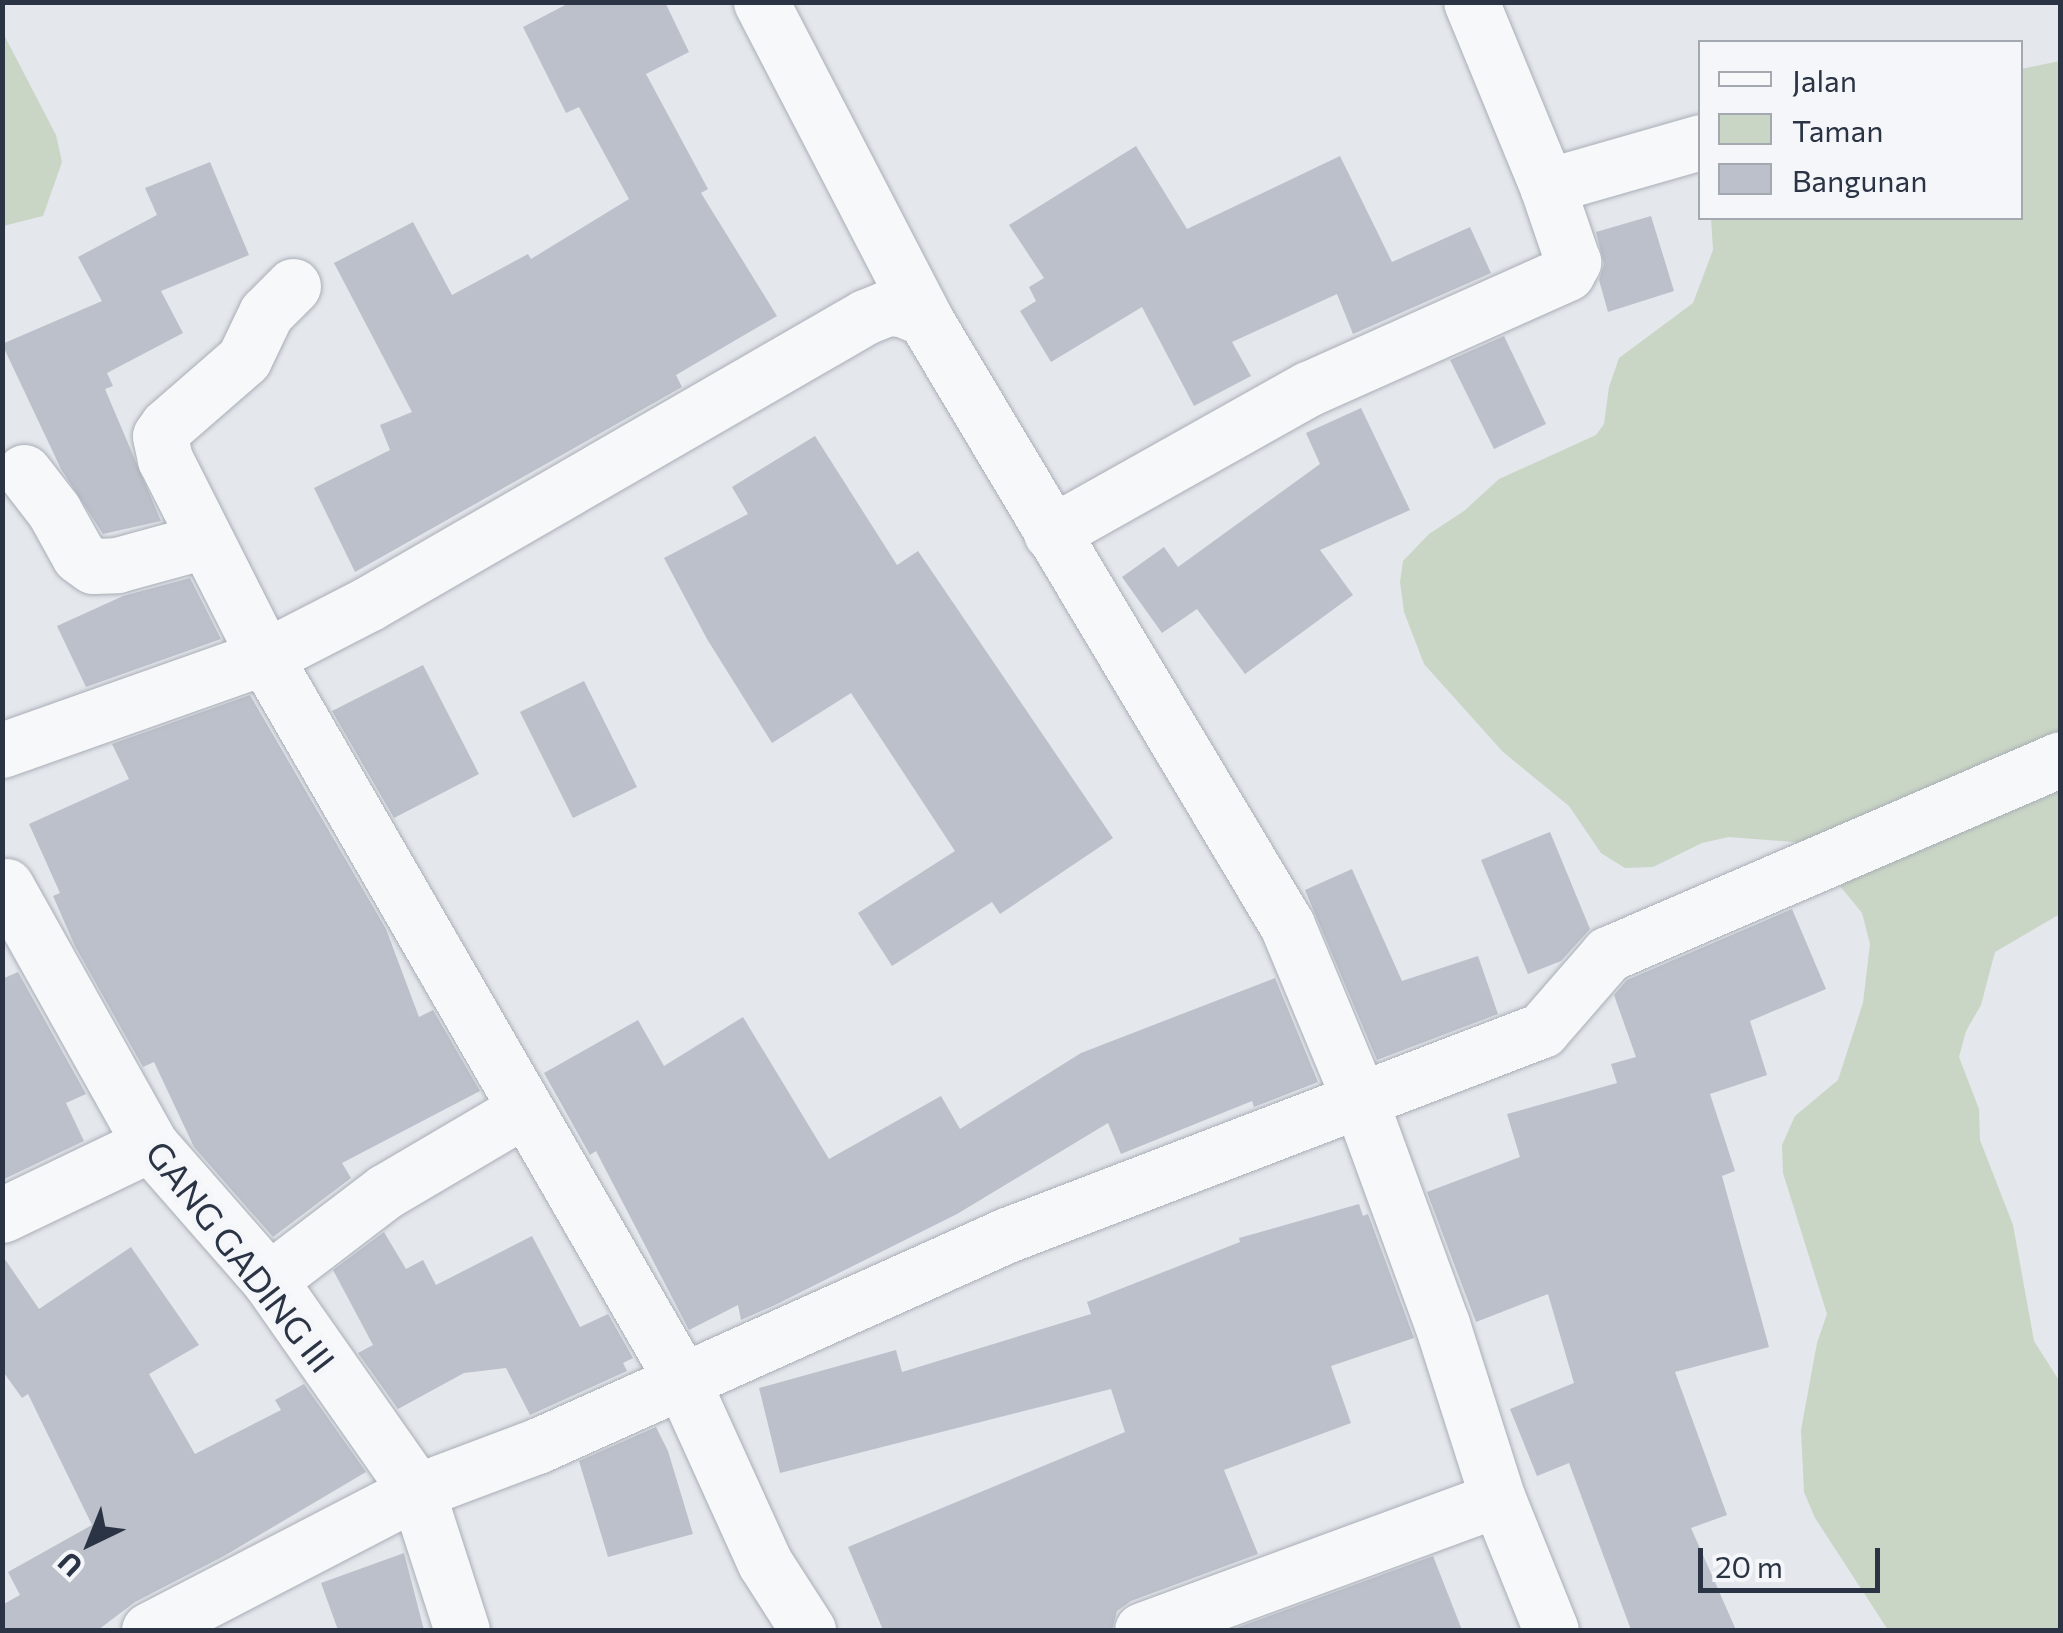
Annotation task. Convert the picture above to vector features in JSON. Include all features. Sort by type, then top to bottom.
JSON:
[{"type":"street","points":[[761,2],[925,318],[1287,924],[1361,1103],[1442,1324],[1498,1500],[1551,1630]]},
{"type":"street","points":[[1051,533],[1308,389],[1555,281],[1573,262],[1547,186],[1471,2]]},
{"type":"street","points":[[1547,186],[1698,143]]},
{"type":"street","points":[[293,286],[266,312],[244,359],[160,436],[165,459],[264,658],[682,1378],[765,1563],[808,1630]]},
{"type":"street","points":[[2,750],[264,658],[368,604],[865,317],[902,308],[925,318]]},
{"type":"street","points":[[24,472],[54,511],[79,556],[92,566],[117,566],[205,541]]},
{"type":"street","points":[[149,1630],[417,1491],[537,1446],[1007,1235],[1361,1103],[1542,1030],[1608,954],[2060,759]]},
{"type":"street","name":"GANG GADING III","points":[[4,884],[150,1144],[269,1280],[417,1491],[462,1630]]},
{"type":"street","points":[[269,1280],[386,1191],[525,1109]]},
{"type":"street","points":[[2,1215],[150,1144]]},
{"type":"street","points":[[1142,1630],[1498,1500]]},
{"type":"green space","points":[[2,31],[56,135],[62,162],[43,216],[3,226]]},
{"type":"green space","points":[[2060,61],[2060,914],[1995,952],[1981,1005],[1966,1031],[1959,1057],[1979,1109],[1980,1140],[2013,1225],[2034,1341],[2060,1382],[2060,1630],[1888,1630],[1815,1518],[1804,1492],[1801,1430],[1817,1343],[1827,1314],[1783,1173],[1782,1145],[1795,1116],[1838,1080],[1863,1003],[1870,944],[1862,913],[1805,843],[1729,837],[1702,843],[1653,867],[1625,868],[1601,853],[1569,806],[1503,752],[1424,664],[1404,612],[1400,582],[1403,561],[1429,534],[1464,511],[1499,479],[1596,435],[1604,424],[1609,387],[1619,358],[1693,303],[1713,250],[1711,220],[2023,220],[2023,69]]},
{"type":"building","points":[[571,2],[665,2],[689,52],[646,74],[708,189],[701,193],[777,316],[676,375],[682,387],[355,572],[314,488],[390,450],[380,425],[412,412],[334,263],[413,222],[452,295],[528,254],[531,259],[629,199],[579,107],[566,113],[523,27]]},
{"type":"building","points":[[1136,146],[1187,229],[1340,156],[1392,262],[1470,227],[1491,273],[1353,334],[1337,294],[1232,342],[1251,376],[1194,406],[1142,307],[1051,362],[1020,311],[1036,301],[1029,287],[1044,278],[1009,225]]},
{"type":"building","points":[[210,162],[249,255],[161,291],[183,333],[107,373],[113,386],[105,389],[161,521],[103,534],[61,469],[2,344],[102,301],[78,257],[157,215],[145,188]]},
{"type":"building","points":[[1651,216],[1674,291],[1608,312],[1599,280],[1604,264],[1596,232]]},
{"type":"building","points":[[1504,336],[1546,424],[1494,449],[1450,360]]},
{"type":"building","points":[[1361,408],[1410,510],[1320,550],[1353,595],[1245,674],[1197,609],[1162,633],[1122,577],[1164,547],[1178,567],[1320,464],[1306,433]]},
{"type":"building","points":[[815,436],[897,565],[918,551],[1113,838],[1000,914],[992,902],[892,966],[858,913],[955,851],[851,693],[772,743],[707,639],[664,558],[748,514],[732,487]]},
{"type":"building","points":[[190,578],[221,639],[86,687],[57,626],[123,596]]},
{"type":"building","points":[[423,665],[479,774],[394,818],[332,711]]},
{"type":"building","points":[[584,681],[637,787],[573,818],[520,712]]},
{"type":"building","points":[[250,695],[386,929],[419,1017],[433,1010],[480,1091],[342,1163],[351,1178],[273,1237],[194,1147],[154,1062],[143,1067],[75,946],[53,896],[60,893],[29,824],[129,779],[112,744]]},
{"type":"building","points":[[1550,832],[1590,929],[1561,961],[1528,974],[1481,860]]},
{"type":"building","points":[[1352,869],[1402,981],[1478,956],[1498,1014],[1377,1060],[1305,890]]},
{"type":"building","points":[[1792,909],[1826,989],[1750,1021],[1767,1075],[1710,1094],[1735,1171],[1722,1176],[1769,1347],[1675,1372],[1727,1515],[1691,1528],[1736,1630],[1631,1630],[1569,1463],[1537,1476],[1510,1409],[1574,1383],[1548,1294],[1476,1322],[1427,1192],[1520,1157],[1507,1114],[1617,1083],[1611,1064],[1636,1057],[1614,995],[1627,980]]},
{"type":"building","points":[[18,972],[86,1094],[66,1103],[84,1141],[2,1180],[2,979]]},
{"type":"building","points":[[1275,978],[1318,1082],[1254,1107],[1252,1101],[1121,1154],[1108,1123],[957,1214],[775,1305],[741,1320],[738,1305],[689,1330],[596,1151],[590,1155],[544,1073],[638,1020],[664,1066],[743,1017],[829,1159],[941,1096],[960,1129],[1081,1053]]},
{"type":"building","points":[[1359,1204],[1363,1216],[1368,1214],[1414,1338],[1331,1366],[1351,1423],[1224,1470],[1258,1554],[1131,1601],[1117,1611],[1112,1630],[883,1630],[848,1547],[1125,1432],[1111,1389],[780,1473],[759,1388],[896,1350],[902,1372],[1091,1314],[1087,1302],[1240,1242],[1239,1238]]},
{"type":"building","points":[[384,1232],[406,1269],[423,1260],[436,1285],[532,1236],[580,1327],[608,1314],[633,1358],[623,1363],[627,1371],[530,1415],[506,1368],[464,1373],[398,1409],[358,1353],[373,1345],[333,1270]]},
{"type":"building","points":[[131,1247],[199,1345],[149,1374],[195,1454],[281,1410],[275,1400],[304,1384],[366,1472],[224,1556],[135,1602],[98,1630],[2,1630],[2,1605],[20,1595],[8,1572],[92,1525],[28,1394],[22,1398],[2,1370],[2,1255],[39,1309]]},
{"type":"building","points":[[656,1427],[668,1451],[693,1534],[608,1557],[579,1461]]},
{"type":"building","points":[[404,1553],[424,1630],[338,1630],[321,1583]]},
{"type":"building","points":[[1433,1556],[1462,1630],[1231,1630]]}]
